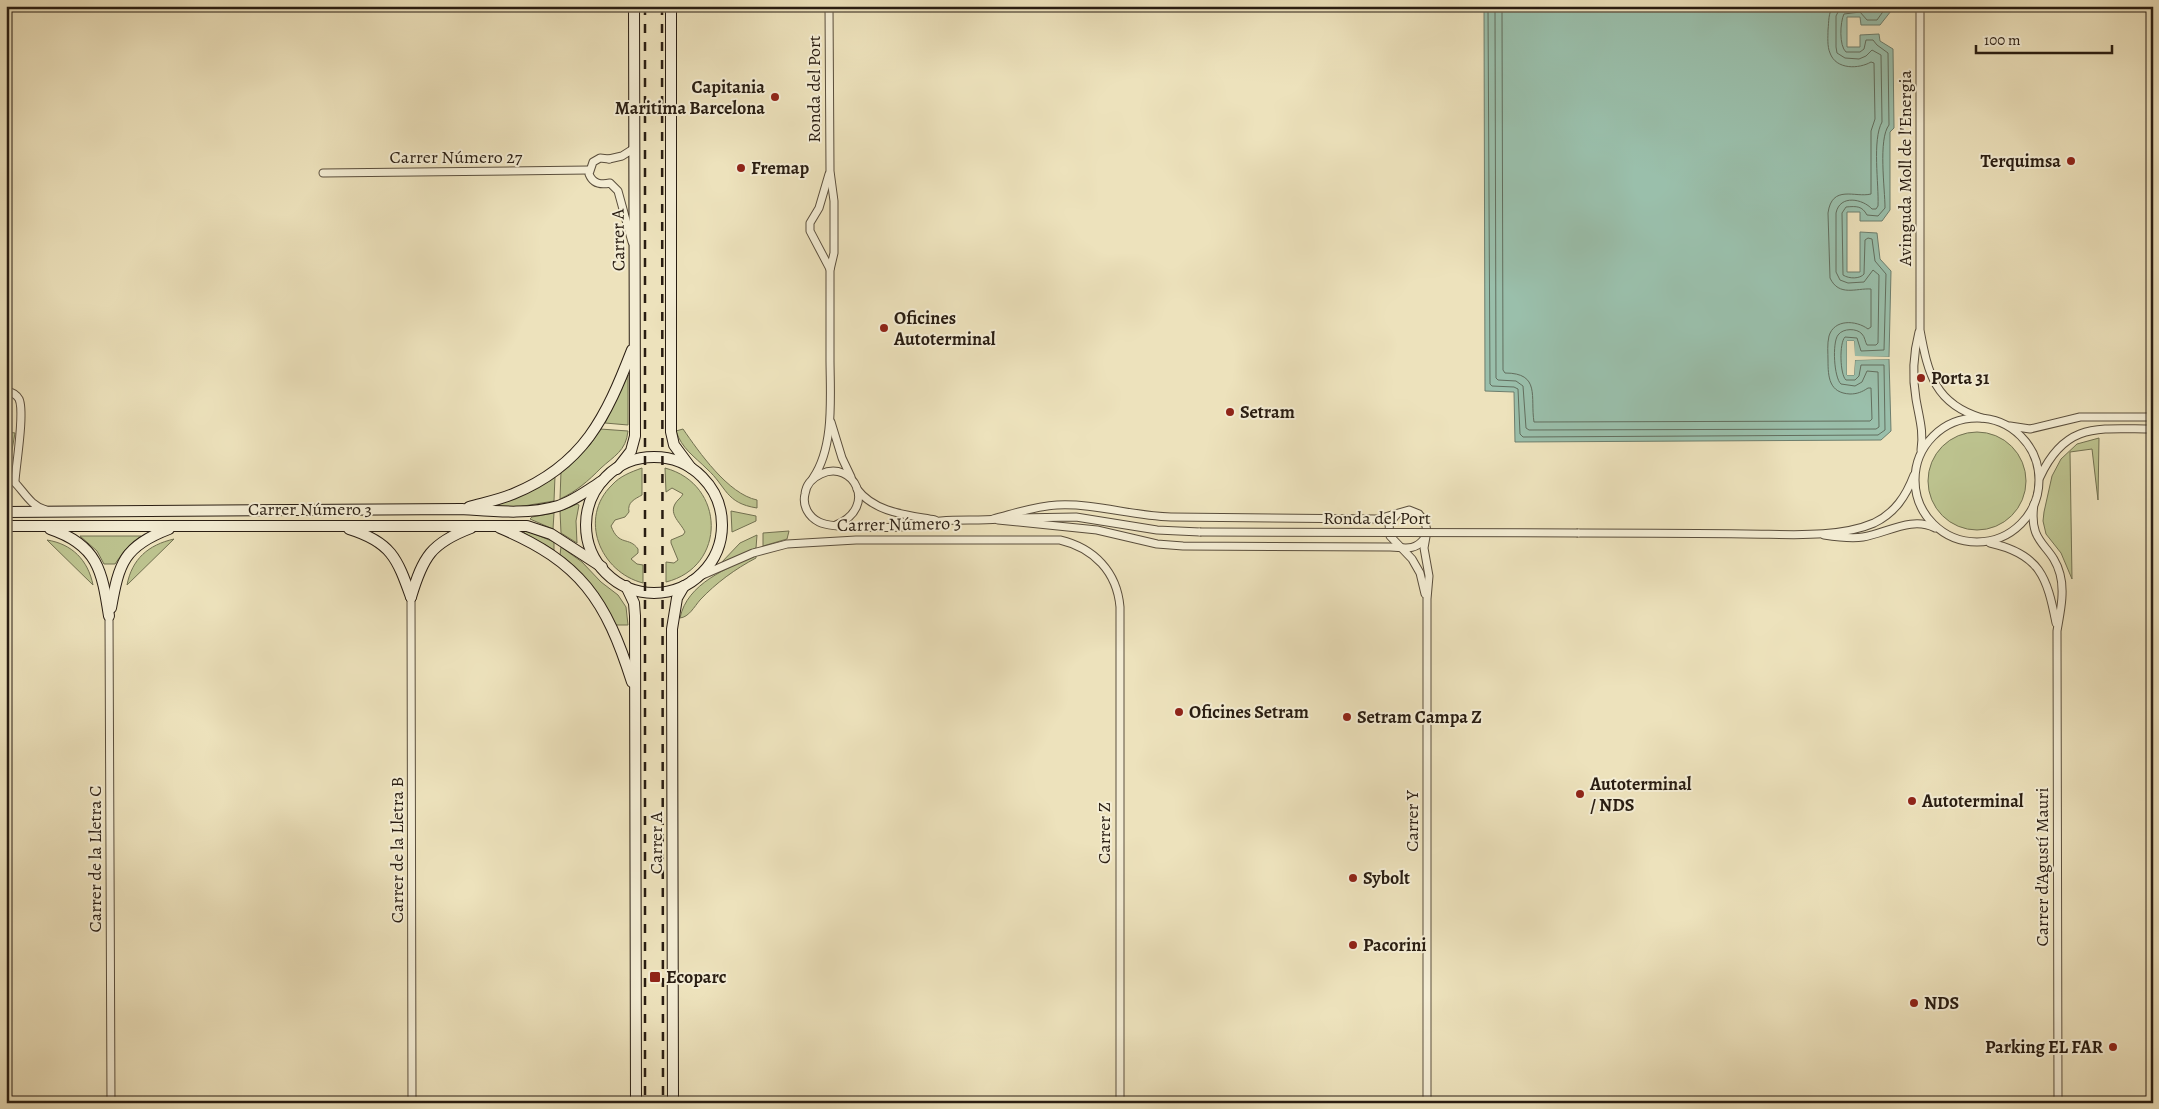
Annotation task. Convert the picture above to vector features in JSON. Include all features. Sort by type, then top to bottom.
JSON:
[{"type":"main road","name":"Carrer A","points":[[617,469],[631,451],[635,436],[634,6]]},
{"type":"main road","points":[[671,6],[671,432],[674,445],[691,468],[703,478],[717,498],[722,526],[714,556],[705,568],[687,583],[664,593],[654,593],[638,591],[616,580],[602,567],[591,550],[586,533],[585,522],[588,504],[602,481],[617,469],[634,461],[652,457],[670,459],[691,468]]},
{"type":"main road","points":[[462,509],[498,499],[526,488],[555,471],[572,458],[600,422],[635,344]]},
{"type":"main road","name":"Carrer Número 3","points":[[6,512],[462,509],[520,511],[545,509],[570,501],[602,481]]},
{"type":"main road","points":[[339,525],[366,534],[390,552],[397,560],[411,597]]},
{"type":"main road","points":[[494,525],[529,540],[554,555],[586,585],[603,607],[612,625],[636,693]]},
{"type":"main road","name":"Carrer Número 3","points":[[6,526],[527,526],[538,528],[564,541],[602,567]]},
{"type":"main road","points":[[43,526],[64,534],[83,546],[92,555],[101,572],[109,616]]},
{"type":"main road","points":[[109,616],[116,577],[130,551],[148,538],[175,526]]},
{"type":"main road","points":[[411,597],[419,570],[430,553],[448,538],[476,526]]},
{"type":"main road","name":"Carrer A","points":[[673,1103],[672,629],[677,598],[687,583]]},
{"type":"main road","name":"Carrer A","points":[[626,586],[635,608],[636,1103]]},
{"type":"street","name":"Ronda del Port","points":[[829,6],[830,171],[834,202],[834,252],[830,270],[830,419]]},
{"type":"street","name":"Avinguda Moll de l'Energia","points":[[1920,6],[1920,330]]},
{"type":"street","points":[[633,149],[622,156],[596,159],[590,165],[589,170],[594,182],[610,183],[618,191],[634,249]]},
{"type":"street","name":"Carrer Número 27","points":[[323,173],[589,170]]},
{"type":"street","name":"Ronda del Port","points":[[830,171],[819,208],[810,223],[810,231],[830,270]]},
{"type":"street","points":[[1920,330],[1928,368],[1939,391],[1956,407],[1966,413],[2006,425],[2030,429],[2080,417],[2153,417]]},
{"type":"street","points":[[1814,534],[1858,528],[1884,517],[1903,499],[1917,469],[1920,457],[1922,429],[1916,398],[1913,360],[1920,330]]},
{"type":"street","points":[[6,391],[14,393],[20,402],[20,436],[15,481]]},
{"type":"street","points":[[1920,457],[1934,436],[1945,428],[1955,422],[1982,418]]},
{"type":"street","points":[[830,419],[820,466],[810,482],[804,497],[808,512],[821,523],[836,525],[909,526],[941,521]]},
{"type":"street","points":[[830,419],[842,458],[859,499],[856,511],[847,520],[836,525]]},
{"type":"street","points":[[2006,425],[2027,442],[2037,462],[2040,477]]},
{"type":"street","points":[[2057,631],[2062,598],[2060,574],[2054,560],[2037,537],[2032,522],[2040,477],[2046,463],[2057,448],[2079,433],[2098,429],[2153,429]]},
{"type":"street","points":[[1917,469],[1918,498],[1926,516],[1937,529]]},
{"type":"street","points":[[810,482],[815,477],[828,472],[841,472],[854,484]]},
{"type":"street","points":[[6,476],[15,481],[30,501],[40,508],[51,512]]},
{"type":"street","name":"Carrer Número 3","points":[[854,484],[869,500],[886,510],[941,521]]},
{"type":"street","points":[[1988,542],[2002,538],[2016,529],[2028,515],[2034,504]]},
{"type":"street","points":[[993,519],[1055,505],[1085,506],[1142,515],[1171,517],[1378,519],[1409,510],[1419,514],[1426,526],[1424,548],[1429,576],[1427,599]]},
{"type":"street","points":[[1399,512],[1391,520],[1389,531],[1392,540],[1412,559],[1418,568],[1427,599]]},
{"type":"street","name":"Ronda del Port","points":[[941,521],[1030,516],[1076,517],[1156,530],[1200,532],[1814,534]]},
{"type":"street","points":[[993,519],[1098,530],[1157,544],[1183,546],[1400,547],[1407,549],[1415,547],[1425,537]]},
{"type":"street","points":[[1814,534],[1855,538],[1918,523],[1937,529],[1950,537],[1964,542],[1988,542],[2006,546],[2019,552],[2035,565],[2050,593],[2057,631]]},
{"type":"street","name":"Carrer Número 3","points":[[687,583],[769,547],[847,540],[1060,540],[1083,548],[1106,567]]},
{"type":"street","name":"Carrer Z","points":[[1106,567],[1117,588],[1120,607],[1120,1103]]},
{"type":"street","name":"Carrer de la Lletra B","points":[[411,597],[412,1103]]},
{"type":"street","name":"Carrer Y","points":[[1427,599],[1427,1103]]},
{"type":"street","name":"Carrer de la Lletra C","points":[[109,616],[111,1103]]},
{"type":"street","name":"Carrer d'Agustí Mauri","points":[[2057,631],[2058,1103]]},
{"type":"shaded area","points":[[628,375],[628,425],[605,423]]},
{"type":"shaded area","points":[[600,429],[628,431],[625,444],[619,453],[587,481],[572,493],[560,499],[561,471],[590,445]]},
{"type":"shaded area","points":[[683,429],[706,460],[725,481],[735,490],[757,500],[757,508],[746,506],[732,498],[682,443],[676,431]]},
{"type":"shaded area","points":[[8,432],[15,433],[9,467],[6,466]]},
{"type":"shaded area","points":[[1977,432],[1996,436],[2012,446],[2022,462],[2026,481],[2022,500],[2012,516],[1996,526],[1977,530],[1958,526],[1942,516],[1932,500],[1928,481],[1932,462],[1942,446],[1958,436]]},
{"type":"shaded area","points":[[2099,438],[2098,500],[2092,449],[2070,452],[2072,579],[2061,553],[2046,534],[2043,521],[2044,512],[2052,476],[2061,459],[2077,444]]},
{"type":"shaded area","points":[[642,468],[642,495],[630,503],[629,512],[625,517],[615,520],[611,526],[617,537],[635,545],[638,549],[638,553],[631,559],[637,564],[643,565],[643,583],[628,577],[615,568],[605,556],[596,528],[596,513],[602,498],[615,482]]},
{"type":"shaded area","points":[[665,468],[685,477],[699,490],[708,507],[711,525],[709,544],[700,560],[686,573],[666,582],[666,562],[674,563],[678,560],[671,540],[683,535],[685,532],[673,512],[675,504],[683,494],[672,488],[666,492]]},
{"type":"shaded area","points":[[555,476],[554,501],[511,508],[488,506]]},
{"type":"shaded area","points":[[577,504],[579,505],[576,521],[577,543],[561,533],[560,511]]},
{"type":"shaded area","points":[[731,511],[756,516],[756,521],[732,532]]},
{"type":"shaded area","points":[[554,513],[553,529],[530,519],[532,517]]},
{"type":"shaded area","points":[[525,530],[554,542],[554,550],[524,533]]},
{"type":"shaded area","points":[[789,531],[787,539],[763,546],[763,533]]},
{"type":"shaded area","points":[[757,535],[756,548],[721,563],[740,543]]},
{"type":"shaded area","points":[[80,536],[142,537],[124,551],[115,564],[104,564],[97,551]]},
{"type":"shaded area","points":[[174,539],[127,585],[133,568],[143,554],[156,545]]},
{"type":"shaded area","points":[[47,540],[64,545],[78,555],[91,576],[93,585]]},
{"type":"shaded area","points":[[561,547],[582,562],[601,582],[618,595],[626,607],[628,625],[615,625],[592,587],[560,555]]},
{"type":"shaded area","points":[[756,555],[756,558],[719,582],[700,600],[689,614],[680,618],[684,606],[700,586],[721,571]]},
{"type":"water","points":[[1484,6],[1892,6],[1891,11],[1880,25],[1861,25],[1860,17],[1847,17],[1847,47],[1860,47],[1860,35],[1879,34],[1880,41],[1893,49],[1894,128],[1890,132],[1890,210],[1882,221],[1860,221],[1860,212],[1847,212],[1847,272],[1860,272],[1860,232],[1877,233],[1880,259],[1891,271],[1889,357],[1854,357],[1854,341],[1847,341],[1847,375],[1854,375],[1855,360],[1889,359],[1891,431],[1881,440],[1515,442],[1514,392],[1485,391]]},
{"type":"pier","points":[[1847,341],[1854,341],[1855,356],[1892,357],[1892,359],[1855,360],[1854,375],[1847,375]]},
{"type":"railway","points":[[645,6],[645,1103]]},
{"type":"railway","points":[[662,6],[663,1103]]},
{"type":"place","name":"Capitania Maritima Barcelona","points":[[775,97]]},
{"type":"place","name":"Terquimsa","points":[[2071,161]]},
{"type":"place","name":"Fremap","points":[[741,168]]},
{"type":"place","name":"Oficines Autoterminal","points":[[884,328]]},
{"type":"place","name":"Porta 31","points":[[1921,378]]},
{"type":"place","name":"Setram","points":[[1230,412]]},
{"type":"place","name":"Oficines Setram","points":[[1179,712]]},
{"type":"place","name":"Setram Campa Z","points":[[1347,717]]},
{"type":"place","name":"Autoterminal / NDS","points":[[1580,794]]},
{"type":"place","name":"Autoterminal","points":[[1912,801]]},
{"type":"place","name":"Sybolt","points":[[1353,878]]},
{"type":"place","name":"Pacorini","points":[[1353,945]]},
{"type":"place","name":"Ecoparc","points":[[655,977]]},
{"type":"place","name":"NDS","points":[[1914,1003]]},
{"type":"place","name":"Parking EL FAR","points":[[2113,1047]]}]
